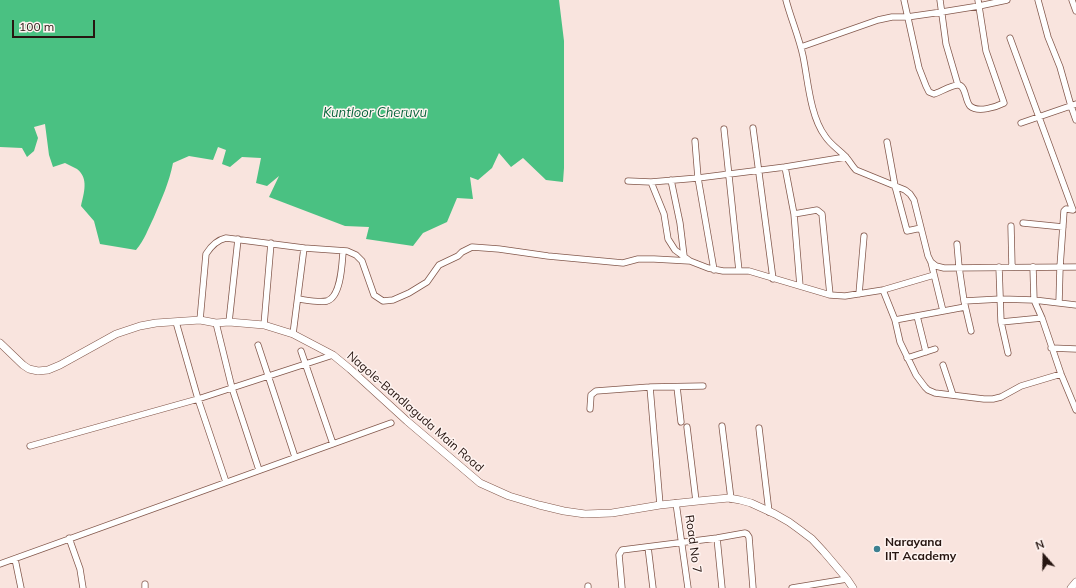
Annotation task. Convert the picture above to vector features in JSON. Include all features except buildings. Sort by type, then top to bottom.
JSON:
[{"type":"street","points":[[786,0],[801,48],[814,111],[824,135],[846,157],[856,170],[905,190],[910,194],[914,200],[943,311]]},
{"type":"street","points":[[904,0],[919,68],[929,92],[934,94],[958,85]]},
{"type":"street","points":[[940,0],[946,44],[958,85],[963,89],[967,102],[970,106],[974,109],[985,109],[1004,103],[986,51],[979,3]]},
{"type":"street","points":[[801,48],[878,20],[892,17],[907,17],[942,12],[979,3],[1007,0]]},
{"type":"street","points":[[1038,0],[1048,37],[1073,105],[1076,120]]},
{"type":"street","points":[[1072,0],[1076,11]]},
{"type":"street","points":[[1010,38],[1074,210],[1064,210],[1059,302]]},
{"type":"street","points":[[1021,123],[1073,105]]},
{"type":"street","points":[[753,128],[773,279]]},
{"type":"street","points":[[724,129],[739,271]]},
{"type":"street","points":[[695,141],[698,178],[714,270]]},
{"type":"street","points":[[887,142],[895,186],[907,231],[921,228]]},
{"type":"street","points":[[628,181],[651,182],[698,178],[785,167],[846,157]]},
{"type":"street","points":[[785,167],[794,214],[800,286]]},
{"type":"street","points":[[671,180],[680,223],[684,256]]},
{"type":"street","points":[[651,182],[664,214],[668,239],[675,250],[690,261]]},
{"type":"street","points":[[794,214],[817,210],[822,214],[830,295]]},
{"type":"street","points":[[1023,224],[1063,227]]},
{"type":"street","points":[[1011,226],[1012,267]]},
{"type":"street","points":[[860,294],[864,236]]},
{"type":"street","points":[[200,320],[206,254],[210,247],[226,238],[347,252],[356,255],[362,261],[374,295],[383,301],[393,300],[426,282],[439,265],[472,247],[623,263],[638,259],[690,261],[714,270],[749,272],[830,295],[845,296],[883,290],[934,275]]},
{"type":"street","points":[[229,322],[238,239]]},
{"type":"street","points":[[264,325],[271,243]]},
{"type":"street","points":[[957,244],[964,304],[971,331]]},
{"type":"street","points":[[293,334],[304,248]]},
{"type":"street","points":[[298,299],[325,302],[333,297],[339,281],[343,252]]},
{"type":"street","points":[[931,262],[936,266],[944,268],[1076,267]]},
{"type":"street","points":[[999,267],[1001,322],[1008,353]]},
{"type":"street","points":[[1033,267],[1034,300],[1042,318],[1051,348],[1076,410]]},
{"type":"street","points":[[883,290],[895,320],[900,342],[907,358],[923,386],[928,390],[935,393],[993,400],[1021,386],[1061,374]]},
{"type":"street","points":[[895,320],[943,311],[964,304],[1001,299],[1059,302],[1076,305]]},
{"type":"street","points":[[917,316],[926,352]]},
{"type":"street","points":[[1001,322],[1042,318]]},
{"type":"street","name":"Nagole-Bandlaguda Main Road","points":[[0,343],[29,370],[38,371],[48,370],[60,365],[116,334],[140,326],[156,323],[200,320],[216,323],[229,322],[264,325],[293,334],[333,355],[406,421],[480,483],[509,496],[538,505],[586,514],[612,513],[696,501],[730,498],[740,500],[751,503],[789,522],[812,540],[824,552],[853,588]]},
{"type":"street","points":[[176,322],[198,399],[226,482]]},
{"type":"street","points":[[216,323],[232,388],[259,470]]},
{"type":"street","points":[[258,345],[296,457]]},
{"type":"street","points":[[1051,348],[1076,349]]},
{"type":"street","points":[[907,358],[935,349]]},
{"type":"street","points":[[301,351],[333,444]]},
{"type":"street","points":[[30,446],[198,399],[333,355]]},
{"type":"street","points":[[943,365],[953,395]]},
{"type":"street","points":[[590,409],[590,395],[596,391],[650,387],[702,386]]},
{"type":"street","points":[[650,387],[660,505]]},
{"type":"street","points":[[677,387],[681,422]]},
{"type":"street","points":[[0,564],[391,423]]},
{"type":"street","points":[[722,426],[730,498]]},
{"type":"street","points":[[687,427],[696,501]]},
{"type":"street","points":[[759,428],[769,512]]},
{"type":"street","name":"Road No 7","points":[[676,503],[688,588]]},
{"type":"street","points":[[622,588],[620,552],[624,550],[746,533],[749,537],[753,588]]},
{"type":"street","points":[[69,538],[80,569],[83,588]]},
{"type":"street","points":[[717,538],[722,588]]},
{"type":"street","points":[[648,547],[653,588]]},
{"type":"street","points":[[15,559],[21,588]]},
{"type":"street","points":[[792,588],[847,579]]},
{"type":"street","points":[[1071,588],[1076,582]]},
{"type":"water","name":"Kuntloor Cheruvu","points":[[0,0],[559,0],[564,41],[563,182],[546,180],[523,158],[511,167],[499,153],[492,168],[478,180],[470,177],[473,199],[457,198],[447,222],[423,233],[413,246],[366,239],[369,227],[345,226],[269,197],[279,176],[267,186],[256,183],[261,158],[242,157],[230,167],[222,164],[226,150],[218,147],[213,160],[189,156],[173,163],[167,184],[154,217],[144,238],[136,250],[100,244],[94,221],[81,206],[85,186],[83,177],[77,169],[65,163],[53,167],[49,155],[45,124],[34,127],[38,138],[34,151],[27,157],[22,148],[0,147]]},
{"type":"place","name":"Narayana IIT Academy","points":[[877,549]]}]
